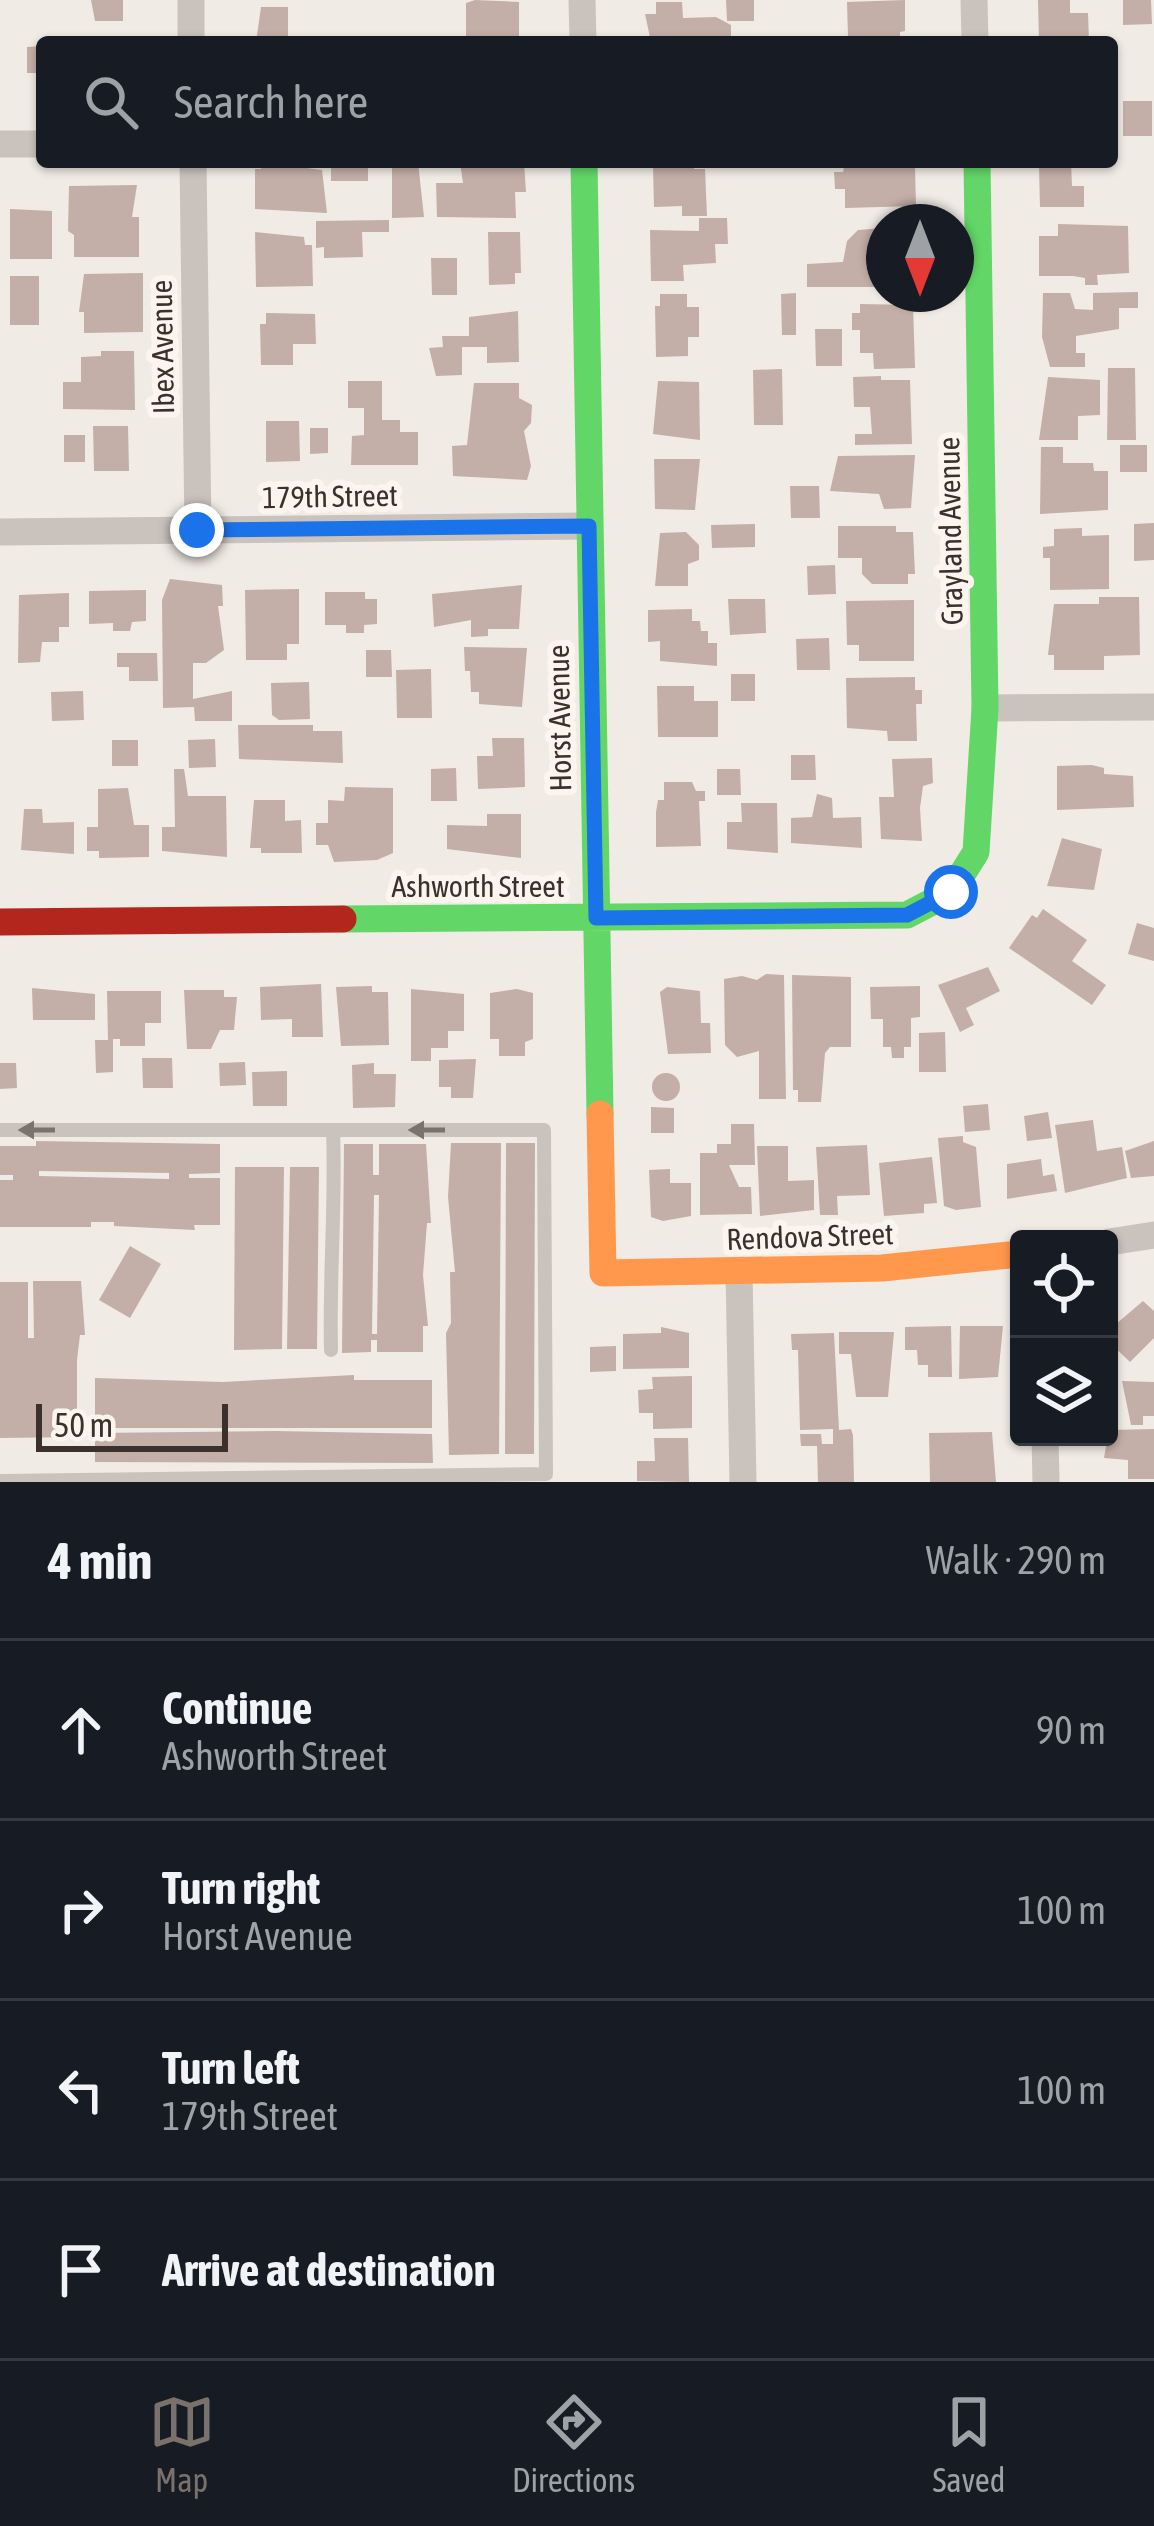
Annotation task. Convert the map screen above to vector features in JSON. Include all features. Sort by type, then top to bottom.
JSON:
[{"type":"street","points":[[190,0],[191,36]]},
{"type":"street","points":[[582,0],[583,36]]},
{"type":"street","points":[[974,0],[975,36]]},
{"type":"street","points":[[0,144],[36,144]]},
{"type":"street","name":"Ibex Avenue","points":[[193,168],[197,530]]},
{"type":"street","name":"Horst Avenue","points":[[584,168],[603,1273]]},
{"type":"street","name":"Grayland Avenue","points":[[951,892],[976,851],[985,708],[977,168]]},
{"type":"street","name":"179th Street","points":[[0,532],[589,526]]},
{"type":"street","points":[[985,708],[1154,707]]},
{"type":"street","name":"Ashworth Street","points":[[0,922],[907,915],[951,892]]},
{"type":"street","points":[[1118,1241],[1154,1235]]},
{"type":"street","name":"Rendova Street","points":[[603,1273],[882,1268],[1010,1255]]},
{"type":"street","points":[[740,1273],[743,1482]]},
{"type":"street","points":[[1045,1446],[1046,1482]]},
{"type":"lane","points":[[0,1130],[544,1130],[546,1474],[0,1481]]},
{"type":"lane","points":[[331,1350],[329,1284],[336,1239],[333,1130]]},
{"type":"building","points":[[91,0],[123,0],[123,21],[95,21]]},
{"type":"building","points":[[726,0],[754,0],[754,21],[727,21]]},
{"type":"building","points":[[905,0],[905,31],[900,36],[848,36],[847,2]]},
{"type":"building","points":[[1038,0],[1070,0],[1070,13],[1088,13],[1089,36],[1039,36]]},
{"type":"building","points":[[1123,0],[1151,0],[1152,24],[1123,25]]},
{"type":"building","points":[[519,2],[519,36],[466,36],[466,3]]},
{"type":"building","points":[[656,2],[682,2],[683,18],[716,17],[731,25],[731,36],[650,36],[645,14],[656,14]]},
{"type":"building","points":[[261,7],[288,7],[288,36],[257,36]]},
{"type":"building","points":[[36,46],[36,73],[27,73],[27,47]]},
{"type":"building","points":[[1123,101],[1152,101],[1152,136],[1123,136]]},
{"type":"building","points":[[331,168],[368,168],[368,181],[331,181]]},
{"type":"building","points":[[392,168],[419,168],[424,217],[392,218]]},
{"type":"building","points":[[461,168],[524,168],[526,192],[515,192],[516,218],[437,217],[436,183],[463,183]]},
{"type":"building","points":[[653,168],[705,169],[707,216],[682,216],[682,206],[654,207]]},
{"type":"building","points":[[915,168],[916,204],[845,208],[845,189],[835,189],[834,172]]},
{"type":"building","points":[[1039,168],[1071,168],[1072,186],[1084,186],[1084,207],[1040,207]]},
{"type":"building","points":[[255,169],[322,170],[327,213],[255,209]]},
{"type":"building","points":[[137,185],[132,217],[139,217],[139,257],[74,257],[74,235],[68,231],[69,186]]},
{"type":"building","points":[[10,209],[52,211],[52,259],[10,259]]},
{"type":"building","points":[[699,218],[727,218],[728,244],[715,244],[716,263],[683,265],[684,281],[651,281],[650,230],[699,231]]},
{"type":"building","points":[[389,220],[389,232],[362,232],[363,257],[324,258],[324,247],[316,248],[316,221]]},
{"type":"building","points":[[1058,224],[1128,226],[1129,273],[1097,275],[1098,285],[1085,285],[1085,278],[1073,276],[1039,276],[1039,236],[1058,236]]},
{"type":"building","points":[[866,229],[866,287],[807,287],[807,264],[843,262],[847,241],[858,230]]},
{"type":"building","points":[[255,232],[304,237],[305,245],[312,245],[313,286],[256,287]]},
{"type":"building","points":[[488,232],[520,232],[521,273],[515,273],[515,284],[489,285]]},
{"type":"building","points":[[431,258],[457,258],[457,295],[432,295]]},
{"type":"building","points":[[143,273],[143,332],[84,333],[84,312],[79,312],[84,274]]},
{"type":"building","points":[[10,276],[39,276],[39,325],[10,325]]},
{"type":"building","points":[[1138,292],[1138,308],[1119,308],[1119,329],[1076,336],[1076,353],[1085,353],[1085,367],[1050,367],[1042,337],[1043,293],[1070,293],[1075,309],[1093,310],[1093,293]]},
{"type":"building","points":[[796,293],[796,335],[782,335],[781,294]]},
{"type":"building","points":[[660,294],[687,294],[687,307],[699,307],[699,337],[688,337],[688,356],[656,357],[655,306],[660,306]]},
{"type":"building","points":[[860,304],[866,304],[866,312],[913,312],[915,368],[874,369],[873,353],[860,353],[860,330],[852,330],[852,313],[860,313]]},
{"type":"building","points":[[518,311],[519,362],[487,363],[487,347],[462,347],[462,375],[436,376],[429,348],[443,347],[442,336],[469,336],[469,317]]},
{"type":"building","points":[[266,313],[315,314],[316,344],[293,344],[293,365],[261,365],[260,324],[266,324]]},
{"type":"building","points":[[815,329],[842,329],[842,366],[816,366]]},
{"type":"building","points":[[101,351],[134,351],[135,410],[63,409],[63,382],[81,382],[81,357],[101,356]]},
{"type":"building","points":[[1108,368],[1135,368],[1136,440],[1107,440]]},
{"type":"building","points":[[782,369],[783,425],[754,425],[753,370]]},
{"type":"building","points":[[881,376],[881,380],[910,380],[912,444],[855,445],[855,434],[872,434],[870,407],[854,407],[853,377]]},
{"type":"building","points":[[1048,377],[1100,380],[1100,415],[1078,416],[1078,440],[1039,440]]},
{"type":"building","points":[[348,381],[382,381],[382,420],[400,420],[400,432],[418,432],[418,465],[351,465],[352,436],[364,435],[364,408],[348,408]]},
{"type":"building","points":[[658,381],[699,382],[700,440],[653,434]]},
{"type":"building","points":[[474,383],[519,383],[519,398],[532,405],[531,423],[524,431],[531,466],[527,480],[453,476],[452,446],[467,445]]},
{"type":"building","points":[[266,421],[299,421],[300,461],[266,462]]},
{"type":"building","points":[[93,426],[128,426],[129,471],[94,471]]},
{"type":"building","points":[[310,428],[328,428],[328,453],[310,454]]},
{"type":"building","points":[[64,435],[85,435],[85,462],[64,462]]},
{"type":"building","points":[[1120,445],[1147,445],[1147,472],[1120,472]]},
{"type":"building","points":[[1041,447],[1063,447],[1063,463],[1093,463],[1094,471],[1108,471],[1108,510],[1040,514]]},
{"type":"building","points":[[915,455],[911,508],[884,509],[879,494],[830,491],[838,456]]},
{"type":"building","points":[[654,459],[700,459],[695,510],[655,509]]},
{"type":"building","points":[[790,486],[819,486],[820,518],[791,518]]},
{"type":"building","points":[[1154,523],[1154,560],[1134,561],[1134,524]]},
{"type":"building","points":[[755,524],[755,547],[712,548],[711,525]]},
{"type":"building","points":[[838,526],[896,526],[896,532],[913,532],[915,574],[908,574],[908,584],[872,584],[862,574],[862,558],[838,558]]},
{"type":"building","points":[[1082,528],[1082,536],[1109,535],[1109,589],[1050,590],[1050,558],[1043,558],[1043,547],[1054,546],[1054,529]]},
{"type":"building","points":[[686,532],[699,545],[699,560],[688,564],[688,586],[655,586],[660,533]]},
{"type":"building","points":[[835,565],[836,594],[808,595],[807,566]]},
{"type":"building","points":[[170,579],[222,585],[223,606],[218,606],[224,650],[206,663],[193,663],[193,699],[232,691],[232,721],[195,721],[194,707],[163,708],[162,600]]},
{"type":"building","points":[[522,585],[519,629],[488,629],[488,636],[471,637],[471,620],[434,627],[432,594]]},
{"type":"building","points":[[299,589],[299,644],[287,644],[287,660],[246,660],[245,590]]},
{"type":"building","points":[[146,590],[146,621],[132,622],[130,631],[113,631],[113,623],[89,624],[89,591]]},
{"type":"building","points":[[325,592],[365,592],[365,599],[377,599],[377,624],[364,625],[364,633],[346,633],[346,625],[325,625]]},
{"type":"building","points":[[69,593],[69,627],[59,627],[59,642],[42,642],[40,662],[18,663],[19,595]]},
{"type":"building","points":[[1099,597],[1139,597],[1140,655],[1104,656],[1104,670],[1054,670],[1054,655],[1048,655],[1054,604],[1099,604]]},
{"type":"building","points":[[728,599],[765,599],[766,633],[730,635]]},
{"type":"building","points":[[914,600],[914,661],[859,661],[859,645],[847,645],[846,601]]},
{"type":"building","points":[[692,609],[692,621],[700,621],[701,631],[708,631],[708,643],[717,643],[717,666],[660,661],[660,641],[648,642],[648,610]]},
{"type":"building","points":[[829,638],[830,670],[797,670],[796,639]]},
{"type":"building","points":[[464,647],[527,648],[522,707],[479,704],[479,692],[471,692],[470,671],[465,671]]},
{"type":"building","points":[[366,650],[391,650],[392,677],[366,677]]},
{"type":"building","points":[[117,653],[157,653],[158,681],[129,681],[129,667],[117,667]]},
{"type":"building","points":[[431,669],[432,718],[397,718],[396,670]]},
{"type":"building","points":[[731,674],[755,674],[755,701],[731,701]]},
{"type":"building","points":[[915,677],[915,690],[922,690],[922,704],[916,704],[917,741],[888,741],[887,731],[847,728],[846,678]]},
{"type":"building","points":[[309,682],[310,719],[279,720],[272,715],[271,683]]},
{"type":"building","points":[[657,686],[694,686],[694,701],[718,701],[718,737],[658,737]]},
{"type":"building","points":[[83,691],[84,720],[52,721],[51,692]]},
{"type":"building","points":[[238,725],[313,725],[313,731],[342,731],[343,763],[239,759]]},
{"type":"building","points":[[492,738],[524,738],[525,787],[478,789],[477,756],[493,756]]},
{"type":"building","points":[[215,739],[216,767],[189,768],[188,740]]},
{"type":"building","points":[[112,740],[138,740],[138,766],[112,766]]},
{"type":"building","points":[[791,755],[815,755],[816,780],[791,780]]},
{"type":"building","points":[[932,758],[933,783],[923,786],[920,808],[922,841],[881,839],[879,797],[894,797],[892,759]]},
{"type":"building","points":[[1057,766],[1104,768],[1104,774],[1133,776],[1134,807],[1057,810]]},
{"type":"building","points":[[456,768],[457,801],[431,801],[431,769]]},
{"type":"building","points":[[174,769],[184,769],[188,796],[226,796],[227,857],[162,851],[162,827],[175,827]]},
{"type":"building","points":[[717,769],[740,769],[741,795],[717,795]]},
{"type":"building","points":[[664,782],[692,782],[696,791],[705,791],[705,801],[699,801],[701,846],[656,847],[656,812],[658,800],[664,800]]},
{"type":"building","points":[[345,787],[393,788],[393,853],[377,860],[334,862],[328,845],[316,845],[316,823],[328,823],[328,800],[344,801]]},
{"type":"building","points":[[128,788],[134,825],[149,825],[149,857],[99,858],[99,851],[87,851],[87,827],[98,827],[98,789]]},
{"type":"building","points":[[817,794],[832,798],[833,818],[861,817],[862,848],[791,843],[791,818],[812,817]]},
{"type":"building","points":[[254,800],[285,800],[285,821],[301,820],[302,853],[261,853],[261,848],[250,848]]},
{"type":"building","points":[[741,803],[777,803],[778,853],[727,849],[727,822],[742,822]]},
{"type":"building","points":[[24,809],[42,809],[43,823],[74,822],[74,854],[21,850]]},
{"type":"building","points":[[487,814],[521,814],[521,858],[447,849],[447,825],[487,826]]},
{"type":"building","points":[[1062,838],[1102,849],[1094,890],[1047,886]]},
{"type":"building","points":[[1043,909],[1087,940],[1072,961],[1106,985],[1092,1005],[1009,948],[1032,915],[1037,918]]},
{"type":"building","points":[[1137,923],[1154,928],[1154,961],[1128,954]]},
{"type":"building","points":[[988,967],[1000,991],[966,1008],[974,1025],[960,1032],[938,985]]},
{"type":"building","points":[[766,974],[784,975],[786,1099],[759,1099],[759,1051],[737,1057],[725,1045],[724,979],[757,980]]},
{"type":"building","points":[[792,975],[851,977],[851,1047],[830,1047],[825,1053],[821,1102],[798,1102],[798,1090],[793,1090]]},
{"type":"building","points":[[321,984],[323,1037],[292,1037],[292,1019],[261,1020],[260,987]]},
{"type":"building","points":[[372,986],[372,992],[388,992],[389,1045],[341,1046],[336,987]]},
{"type":"building","points":[[920,986],[920,1017],[911,1018],[911,1047],[904,1047],[904,1058],[892,1058],[891,1047],[883,1047],[883,1019],[871,1019],[870,987]]},
{"type":"building","points":[[667,987],[700,991],[701,1023],[710,1023],[711,1053],[668,1054],[660,992]]},
{"type":"building","points":[[32,988],[95,994],[95,1020],[33,1020]]},
{"type":"building","points":[[411,989],[464,994],[464,1031],[448,1031],[448,1048],[431,1048],[431,1061],[411,1061]]},
{"type":"building","points":[[517,989],[533,993],[533,1039],[525,1042],[525,1056],[499,1056],[499,1039],[490,1039],[490,993]]},
{"type":"building","points":[[184,990],[224,990],[224,997],[237,997],[234,1030],[220,1030],[211,1049],[187,1049]]},
{"type":"building","points":[[107,991],[161,991],[161,1023],[145,1023],[145,1046],[120,1046],[120,1039],[113,1039],[113,1072],[96,1073],[95,1040],[108,1040]]},
{"type":"building","points":[[945,1032],[946,1072],[919,1072],[919,1033]]},
{"type":"building","points":[[142,1058],[172,1058],[173,1088],[143,1088]]},
{"type":"building","points":[[476,1059],[473,1098],[451,1098],[451,1087],[439,1087],[439,1060]]},
{"type":"building","points":[[245,1062],[246,1085],[220,1086],[219,1063]]},
{"type":"building","points":[[0,1063],[16,1063],[17,1088],[0,1089]]},
{"type":"building","points":[[374,1063],[374,1074],[396,1074],[395,1107],[353,1108],[352,1065]]},
{"type":"building","points":[[287,1071],[287,1106],[253,1106],[252,1072]]},
{"type":"building","points":[[666,1073],[676,1077],[680,1087],[676,1097],[666,1101],[656,1097],[652,1087],[656,1077]]},
{"type":"building","points":[[988,1104],[990,1130],[965,1132],[963,1106]]},
{"type":"building","points":[[651,1107],[674,1108],[674,1133],[651,1133]]},
{"type":"building","points":[[1048,1112],[1052,1138],[1027,1141],[1024,1116]]},
{"type":"building","points":[[1093,1120],[1097,1151],[1122,1147],[1127,1178],[1065,1193],[1055,1125]]},
{"type":"building","points":[[731,1124],[754,1124],[755,1165],[729,1165],[739,1187],[751,1187],[752,1214],[700,1215],[700,1153],[717,1153],[717,1144],[731,1144]]},
{"type":"building","points":[[963,1136],[963,1142],[976,1147],[981,1207],[956,1210],[944,1206],[938,1138]]},
{"type":"building","points":[[36,1141],[220,1144],[220,1173],[189,1174],[189,1178],[220,1178],[220,1225],[194,1225],[195,1230],[114,1226],[114,1222],[91,1222],[91,1227],[0,1227],[0,1180],[13,1180],[13,1175],[0,1175],[0,1146],[36,1146]],"holes":[[[39,1171],[169,1173],[169,1179],[39,1176]]]},
{"type":"building","points":[[1154,1141],[1154,1176],[1131,1178],[1125,1151]]},
{"type":"building","points":[[451,1143],[501,1143],[499,1454],[449,1455],[446,1333],[451,1323],[450,1272],[455,1272],[448,1197]]},
{"type":"building","points":[[506,1143],[535,1143],[534,1454],[505,1454]]},
{"type":"building","points":[[344,1144],[373,1144],[373,1175],[379,1175],[379,1144],[426,1144],[431,1223],[427,1223],[423,1275],[428,1326],[423,1326],[423,1352],[377,1352],[377,1340],[371,1340],[371,1352],[342,1353]],"holes":[[[374,1195],[379,1195],[377,1334],[372,1334]]]},
{"type":"building","points":[[867,1145],[870,1195],[837,1196],[838,1215],[820,1215],[816,1147]]},
{"type":"building","points":[[757,1146],[788,1146],[788,1181],[814,1180],[814,1210],[760,1216]]},
{"type":"building","points":[[932,1157],[937,1203],[924,1204],[924,1213],[884,1216],[879,1163]]},
{"type":"building","points":[[1041,1159],[1043,1176],[1054,1174],[1057,1191],[1007,1199],[1007,1164]]},
{"type":"building","points":[[235,1167],[284,1167],[282,1349],[234,1350]]},
{"type":"building","points":[[290,1167],[319,1167],[317,1349],[287,1349]]},
{"type":"building","points":[[670,1169],[670,1183],[691,1183],[691,1216],[663,1221],[651,1217],[649,1170]]},
{"type":"building","points":[[130,1246],[161,1264],[130,1318],[99,1300]]},
{"type":"building","points":[[33,1281],[81,1281],[85,1335],[80,1335],[77,1360],[77,1437],[0,1438],[0,1282],[28,1282],[28,1338],[34,1338]]},
{"type":"building","points":[[1143,1301],[1154,1311],[1154,1338],[1130,1362],[1118,1351],[1118,1322]]},
{"type":"building","points":[[951,1326],[952,1377],[928,1377],[928,1365],[918,1365],[917,1350],[905,1350],[905,1327]]},
{"type":"building","points":[[960,1326],[1003,1326],[998,1377],[959,1379]]},
{"type":"building","points":[[661,1327],[689,1333],[689,1368],[623,1369],[623,1334],[661,1333]]},
{"type":"building","points":[[839,1332],[894,1332],[888,1397],[856,1397],[851,1354],[839,1354]]},
{"type":"building","points":[[834,1333],[839,1430],[851,1429],[853,1435],[854,1482],[818,1482],[817,1446],[801,1446],[800,1434],[821,1434],[822,1444],[833,1444],[833,1429],[800,1430],[798,1350],[792,1350],[791,1334]]},
{"type":"building","points":[[616,1346],[616,1371],[590,1372],[590,1347]]},
{"type":"building","points":[[354,1375],[354,1380],[432,1380],[432,1428],[95,1428],[95,1378],[223,1382]]},
{"type":"building","points":[[692,1376],[692,1428],[653,1429],[653,1413],[639,1413],[638,1390],[653,1389],[652,1377]]},
{"type":"building","points":[[1122,1381],[1154,1382],[1154,1416],[1143,1416],[1143,1425],[1131,1425]]},
{"type":"building","points":[[1154,1429],[1154,1479],[1128,1479],[1128,1460],[1104,1458],[1106,1446],[1118,1446],[1118,1430]]},
{"type":"building","points":[[992,1432],[996,1482],[930,1482],[929,1433]]},
{"type":"building","points":[[95,1433],[432,1434],[433,1463],[95,1462]]},
{"type":"building","points":[[654,1438],[688,1438],[689,1482],[637,1481],[637,1461],[655,1461]]},
{"type":"traffic: fast","points":[[584,168],[600,1114]]},
{"type":"traffic: fast","points":[[343,919],[907,915],[951,892],[976,852],[985,708],[977,168]]},
{"type":"traffic: slow","points":[[600,1114],[603,1273],[882,1268],[1010,1255]]},
{"type":"traffic: jam","points":[[0,922],[343,919]]},
{"type":"route","points":[[197,530],[589,526],[596,918],[907,915],[951,892]]}]
